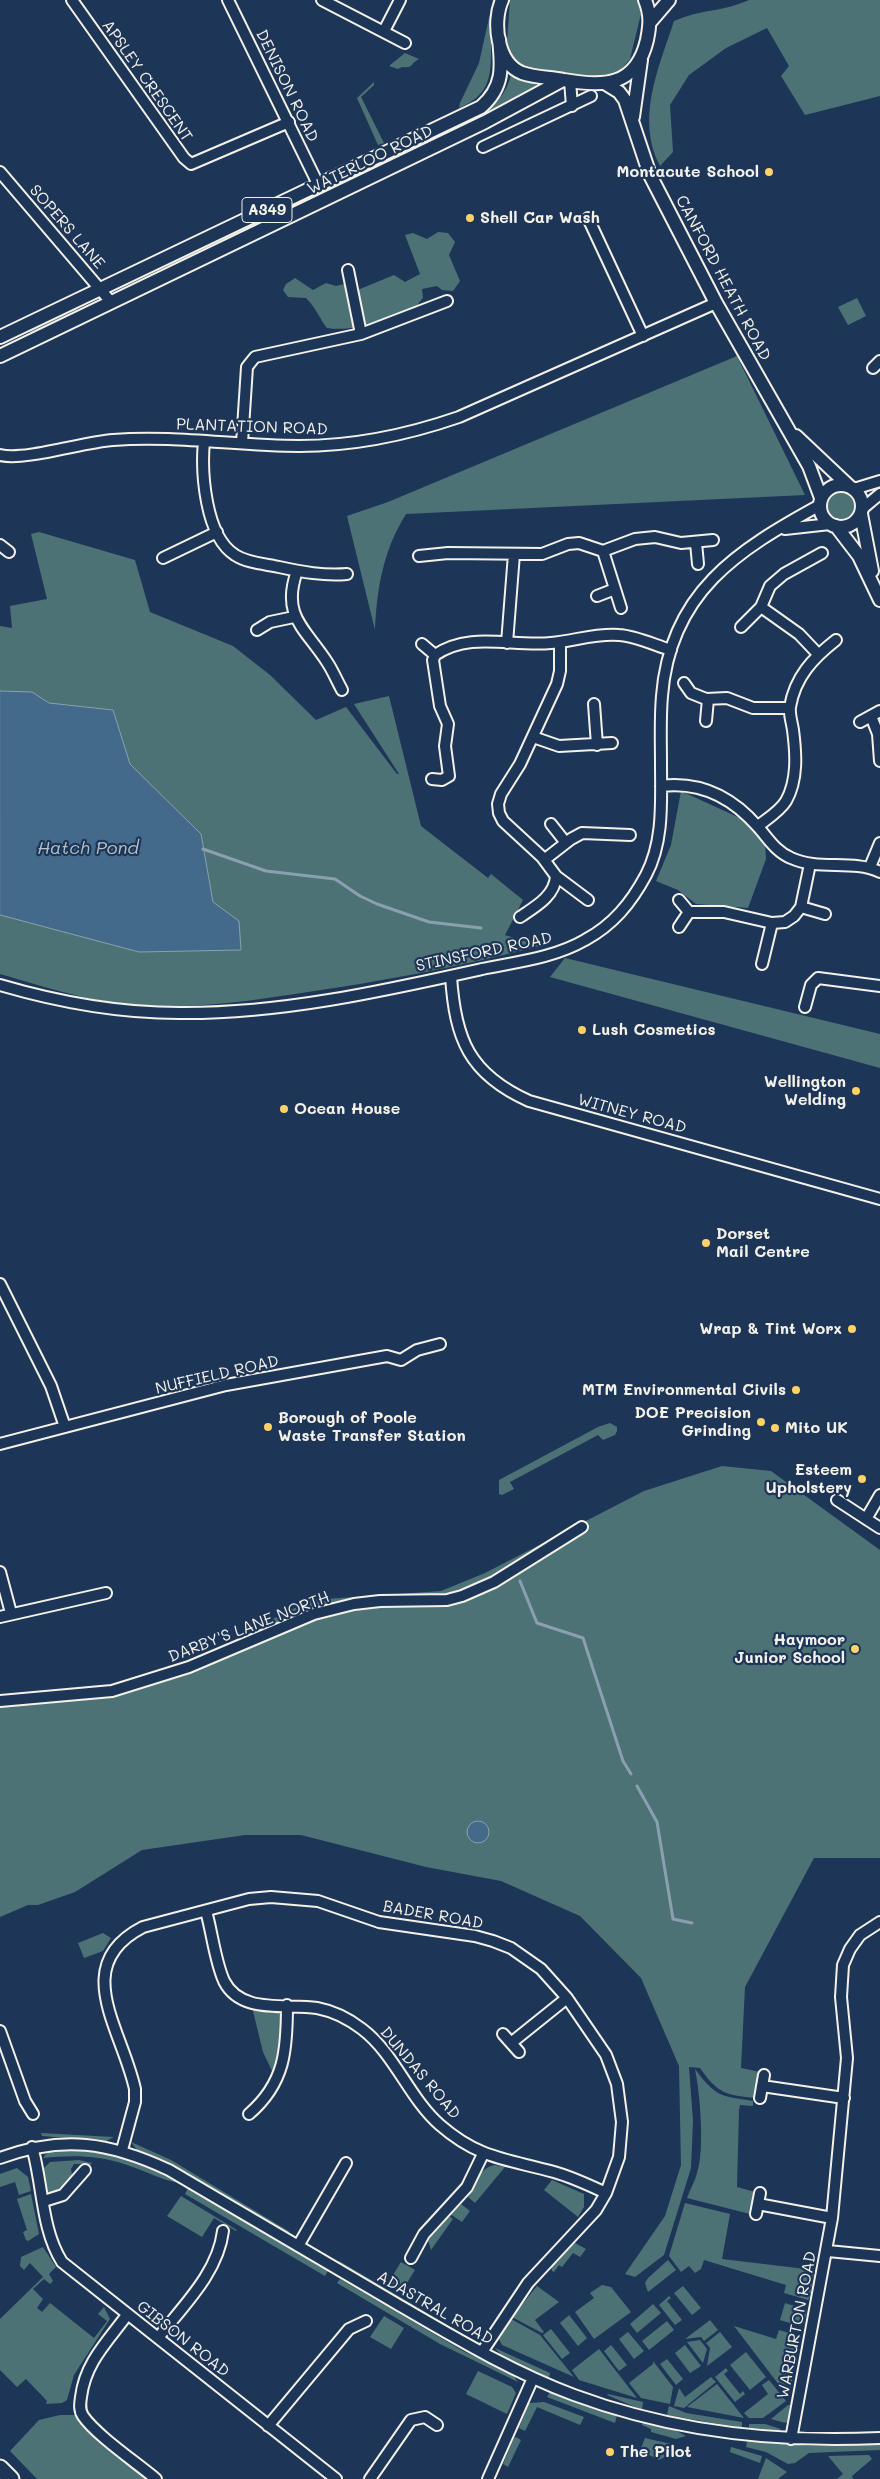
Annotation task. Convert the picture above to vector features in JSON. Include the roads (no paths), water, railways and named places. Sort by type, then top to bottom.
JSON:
[{"type":"highway","points":[[0,2468],[12,2479]]},
{"type":"main road","points":[[645,0],[651,21]]},
{"type":"main road","points":[[651,21],[669,0]]},
{"type":"main road","name":"A349","points":[[500,4],[499,39],[510,66],[520,72],[533,76],[606,84]]},
{"type":"main road","name":"CANFORD HEATH ROAD","points":[[633,122],[640,60],[651,21]]},
{"type":"main road","name":"WATERLOO ROAD","points":[[0,337],[482,107],[493,96],[499,84],[502,70],[499,39]]},
{"type":"main road","points":[[606,84],[627,75],[640,60]]},
{"type":"main road","name":"WATERLOO ROAD","points":[[0,356],[485,122],[566,80]]},
{"type":"main road","name":"CANFORD HEATH ROAD","points":[[606,84],[619,92],[625,100],[650,174],[716,303],[808,466],[821,502]]},
{"type":"main road","name":"CANFORD HEATH ROAD","points":[[780,418],[851,487]]},
{"type":"main road","points":[[836,485],[851,487],[861,498],[878,595],[858,556],[833,525],[823,516],[821,502],[830,488],[836,485]]},
{"type":"main road","points":[[833,525],[848,526],[862,512]]},
{"type":"street","name":"APSLEY CRESCENT","points":[[72,0],[184,158],[191,164],[289,122]]},
{"type":"street","name":"DENISON ROAD","points":[[228,0],[319,186]]},
{"type":"street","points":[[322,0],[406,43]]},
{"type":"street","points":[[384,32],[400,0]]},
{"type":"street","points":[[566,80],[572,106]]},
{"type":"street","points":[[483,147],[591,96]]},
{"type":"street","name":"SOPERS LANE","points":[[0,172],[111,302]]},
{"type":"street","points":[[588,218],[643,336]]},
{"type":"street","points":[[348,270],[361,334]]},
{"type":"street","points":[[242,443],[246,374],[250,361],[261,355],[361,334],[447,301]]},
{"type":"street","name":"PLANTATION ROAD","points":[[0,455],[24,454],[112,440],[204,441],[298,446],[362,442],[429,427],[458,417],[716,303]]},
{"type":"street","points":[[204,441],[202,464],[204,488],[217,532],[224,545],[234,555],[297,571],[332,575],[347,574]]},
{"type":"street","points":[[851,487],[880,481]]},
{"type":"street","points":[[862,512],[880,494]]},
{"type":"street","name":"STINSFORD ROAD","points":[[0,986],[61,1002],[120,1010],[176,1013],[224,1012],[316,1001],[451,976],[563,950],[586,940],[622,912],[648,871],[657,845],[661,818],[662,694],[671,650],[686,615],[698,595],[715,575],[752,545],[821,502]]},
{"type":"street","name":"STINSFORD ROAD","points":[[777,531],[833,525]]},
{"type":"street","points":[[163,558],[217,532]]},
{"type":"street","points":[[419,556],[448,553],[542,554],[568,544],[580,543],[603,551],[636,539],[655,538],[674,542],[696,543],[713,540]]},
{"type":"street","points":[[696,543],[698,564]]},
{"type":"street","points":[[0,546],[8,552]]},
{"type":"street","points":[[603,551],[621,608]]},
{"type":"street","points":[[741,627],[761,607],[770,586],[784,574],[822,553]]},
{"type":"street","points":[[507,643],[514,554]]},
{"type":"street","points":[[297,571],[292,595],[294,617],[328,663],[342,690]]},
{"type":"street","points":[[597,596],[615,589]]},
{"type":"street","points":[[761,607],[799,634],[818,654]]},
{"type":"street","points":[[257,630],[270,622],[294,617]]},
{"type":"street","points":[[434,655],[448,647],[466,642],[487,640],[507,643],[560,642],[606,634],[622,635],[671,650]]},
{"type":"street","points":[[758,826],[785,803],[792,789],[795,770],[790,708],[797,683],[804,670],[818,654],[836,640]]},
{"type":"street","points":[[560,642],[560,671],[557,684],[520,764],[501,794],[498,804],[503,821],[544,860],[556,876],[588,900]]},
{"type":"street","points":[[422,644],[434,655],[436,685],[440,706],[448,724],[445,746],[449,776],[442,780],[432,779]]},
{"type":"street","points":[[684,682],[691,693],[708,699],[727,698],[753,708],[790,708]]},
{"type":"street","points":[[706,721],[708,699]]},
{"type":"street","points":[[594,704],[597,745]]},
{"type":"street","points":[[860,722],[875,714],[880,761]]},
{"type":"street","points":[[533,737],[559,746],[612,743]]},
{"type":"street","points":[[661,786],[679,784],[712,790],[726,798],[758,826],[777,850],[790,858],[810,864],[870,867],[880,872]]},
{"type":"street","points":[[551,824],[566,843]]},
{"type":"street","points":[[544,860],[582,833],[630,835]]},
{"type":"street","points":[[870,867],[880,843]]},
{"type":"street","points":[[689,912],[724,912],[772,923],[785,922],[794,916],[801,907],[810,864]]},
{"type":"street","points":[[520,917],[549,894],[554,886],[556,876]]},
{"type":"street","points":[[679,900],[689,912]]},
{"type":"street","points":[[801,907],[825,914]]},
{"type":"street","points":[[679,927],[689,912]]},
{"type":"street","points":[[762,964],[772,923]]},
{"type":"street","name":"WITNEY ROAD","points":[[451,976],[456,1019],[468,1051],[480,1069],[493,1082],[511,1093],[529,1101],[880,1199]]},
{"type":"street","points":[[805,1007],[811,985],[818,978],[880,986]]},
{"type":"street","points":[[0,1284],[51,1386],[65,1427]]},
{"type":"street","name":"NUFFIELD ROAD","points":[[0,1444],[226,1386],[388,1356],[401,1360],[417,1350],[440,1344]]},
{"type":"street","points":[[866,1519],[880,1495]]},
{"type":"street","points":[[837,1500],[880,1528]]},
{"type":"street","name":"DARBY'S LANE NORTH","points":[[0,1701],[112,1692],[189,1667],[314,1614],[354,1604],[380,1601],[447,1600],[462,1596],[494,1582],[582,1527]]},
{"type":"street","points":[[0,1572],[11,1614]]},
{"type":"street","points":[[0,1616],[106,1593]]},
{"type":"street","name":"BADER ROAD","points":[[122,2150],[135,2102],[135,2089],[104,1990],[104,1977],[107,1961],[119,1942],[143,1927],[249,1899],[294,1897],[318,1901],[379,1922],[475,1936],[510,1948],[542,1969],[567,1998],[606,2055],[620,2099],[622,2122],[619,2157],[606,2193],[585,2224],[528,2283],[482,2352]]},
{"type":"street","name":"DUNDAS ROAD","points":[[206,1911],[225,1981],[236,1994],[248,2002],[319,2008],[336,2014],[361,2028],[385,2052],[439,2124],[469,2147],[483,2154],[555,2172],[606,2193]]},
{"type":"street","name":"WARBURTON ROAD","points":[[791,2439],[828,2251],[832,2218],[847,2058],[841,1997],[843,1965],[848,1953],[860,1936],[880,1922]]},
{"type":"street","points":[[511,2043],[567,1998]]},
{"type":"street","points":[[249,2114],[264,2102],[280,2074],[287,2046],[287,2006]]},
{"type":"street","points":[[0,2031],[25,2102],[33,2114]]},
{"type":"street","points":[[503,2034],[519,2052]]},
{"type":"street","points":[[760,2098],[763,2081],[844,2098]]},
{"type":"street","name":"ADASTRAL ROAD","points":[[0,2158],[32,2147],[85,2144],[122,2150],[169,2170],[482,2352],[572,2395],[633,2414],[725,2431],[791,2439],[880,2438]]},
{"type":"street","name":"GIBSON ROAD","points":[[32,2147],[56,2251],[62,2262],[336,2479]]},
{"type":"street","points":[[411,2258],[424,2234],[466,2187],[483,2154]]},
{"type":"street","points":[[298,2246],[346,2163]]},
{"type":"street","points":[[44,2201],[63,2195],[84,2170]]},
{"type":"street","points":[[760,2193],[757,2209],[832,2218]]},
{"type":"street","points":[[158,2338],[207,2273],[216,2258],[223,2232]]},
{"type":"street","points":[[828,2251],[880,2256]]},
{"type":"street","points":[[127,2315],[91,2363],[83,2380],[80,2408],[82,2415],[92,2426],[156,2479]]},
{"type":"street","points":[[268,2426],[349,2329],[366,2321]]},
{"type":"street","points":[[488,2479],[533,2378]]},
{"type":"street","points":[[370,2479],[411,2420],[426,2417],[437,2425]]},
{"type":"water","name":"Hatch Pond","points":[[0,691],[32,692],[49,703],[113,710],[130,764],[201,834],[213,902],[239,921],[241,950],[139,952],[0,915]]},
{"type":"water","points":[[474,1821],[482,1821],[489,1828],[489,1836],[482,1843],[474,1843],[467,1836],[467,1828]]},
{"type":"waterway","points":[[203,849],[266,871],[335,879],[360,896],[377,904],[429,922],[481,928]]},
{"type":"waterway","points":[[520,1581],[537,1623],[583,1638],[623,1761],[631,1774]]},
{"type":"waterway","points":[[637,1786],[657,1822],[673,1919],[692,1923]]},
{"type":"place","name":"Montacute School","points":[[769,172]]},
{"type":"place","name":"Shell Car Wash","points":[[470,218]]},
{"type":"place","name":"Lush Cosmetics","points":[[582,1030]]},
{"type":"place","name":"Wellington Welding","points":[[856,1091]]},
{"type":"place","name":"Ocean House","points":[[284,1109]]},
{"type":"place","name":"Dorset Mail Centre","points":[[706,1243]]},
{"type":"place","name":"Wrap & Tint Worx","points":[[852,1329]]},
{"type":"place","name":"MTM Environmental Civils","points":[[796,1390]]},
{"type":"place","name":"DOE Precision Grinding","points":[[761,1422]]},
{"type":"place","name":"Borough of Poole Waste Transfer Station","points":[[268,1427]]},
{"type":"place","name":"Mito UK","points":[[775,1428]]},
{"type":"place","name":"Esteem Upholstery","points":[[862,1479]]},
{"type":"place","name":"Haymoor Junior School","points":[[855,1649]]},
{"type":"place","name":"The Pilot","points":[[610,2452]]}]
